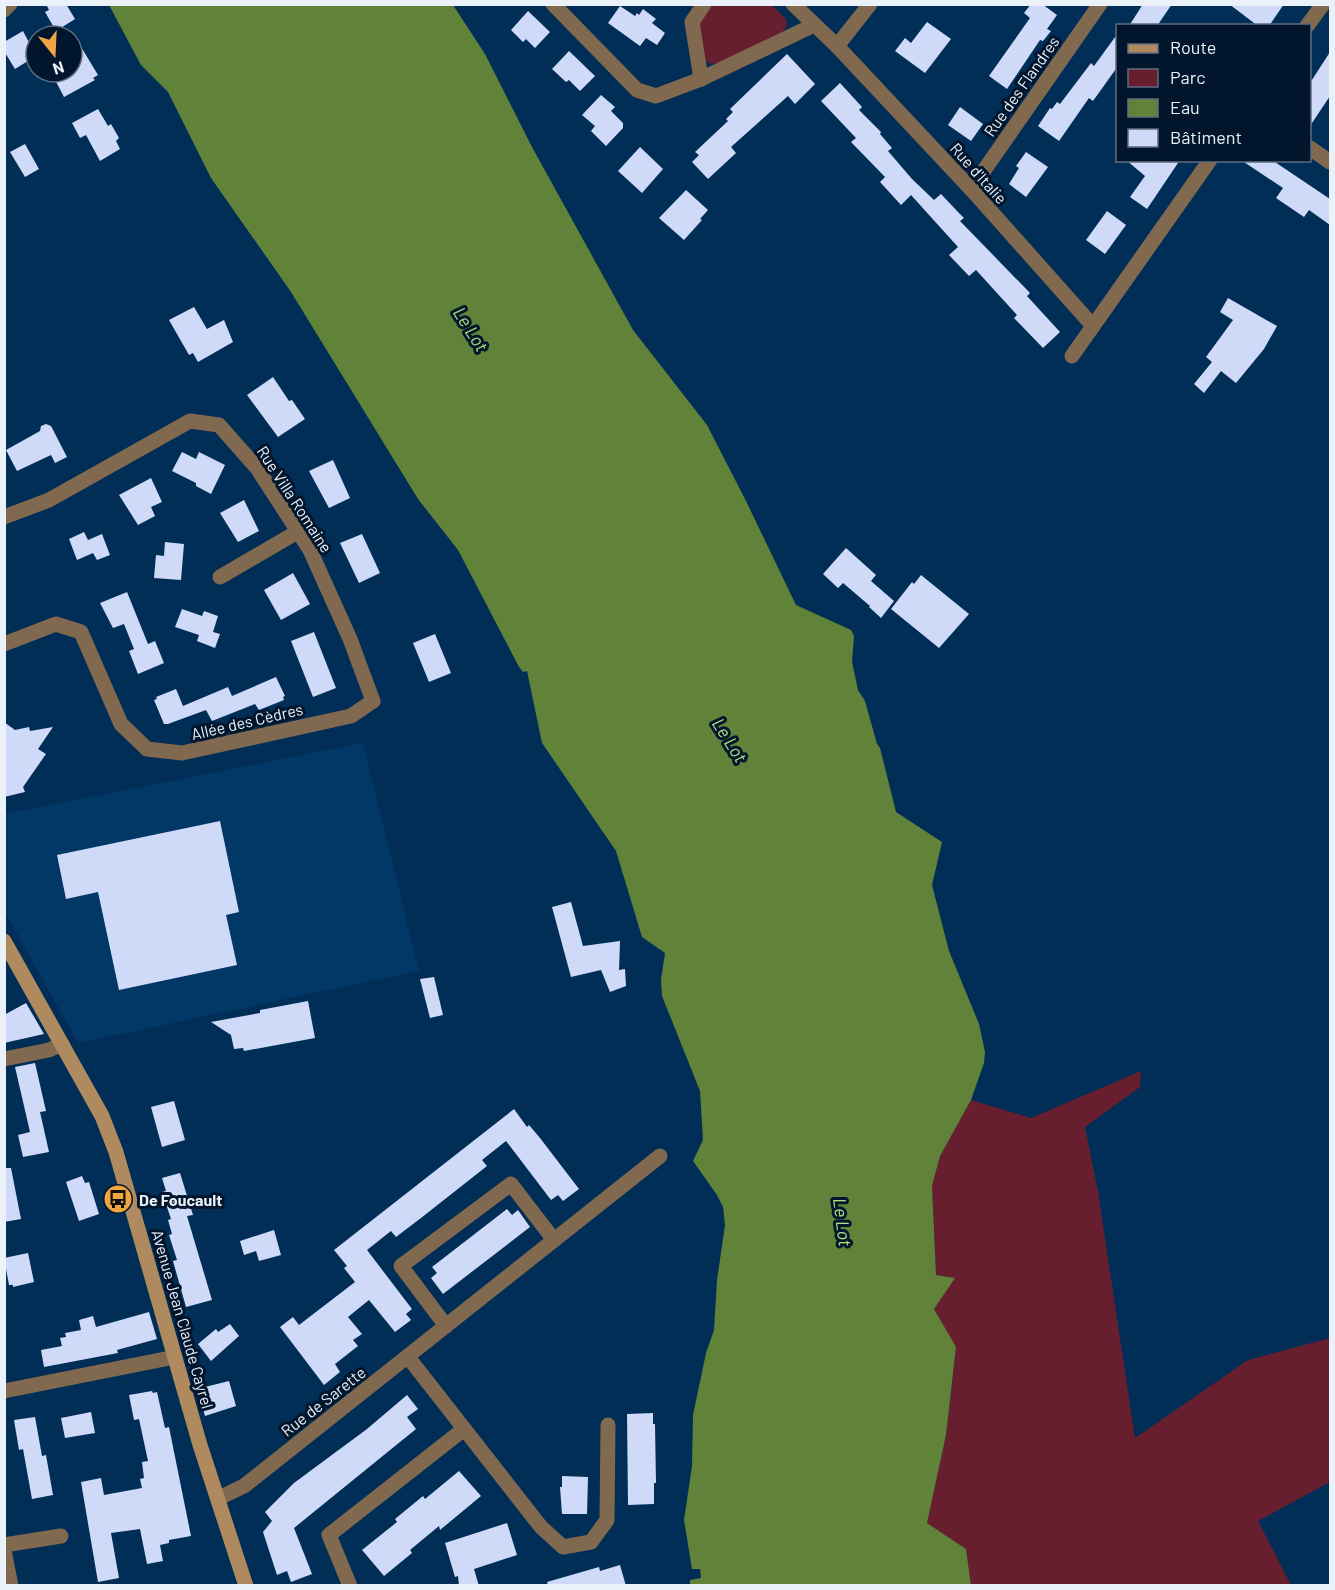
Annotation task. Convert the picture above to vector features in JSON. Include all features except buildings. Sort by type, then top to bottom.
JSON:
[{"type":"main road","name":"Avenue Jean Claude Cayrel","points":[[4,941],[102,1116],[116,1152],[200,1445],[219,1498],[243,1585]]},
{"type":"street","points":[[4,10],[10,4]]},
{"type":"street","points":[[553,4],[637,90],[656,96],[701,79],[814,25]]},
{"type":"street","points":[[701,79],[692,22],[704,4]]},
{"type":"street","name":"Rue d'Italie","points":[[794,4],[837,46],[970,189],[1093,326]]},
{"type":"street","points":[[837,46],[870,4]]},
{"type":"street","name":"Rue des Flandres","points":[[970,189],[1100,4]]},
{"type":"street","points":[[1308,24],[1323,4]]},
{"type":"street","points":[[1311,149],[1330,160]]},
{"type":"street","points":[[1072,356],[1208,162]]},
{"type":"street","name":"Rue Villa Romaine","points":[[4,517],[49,500],[190,421],[219,425],[257,468],[310,549],[355,653]]},
{"type":"street","points":[[220,577],[298,531]]},
{"type":"street","name":"Allée des Cèdres","points":[[4,644],[56,624],[81,632],[121,724],[147,749],[182,753],[351,716],[373,701],[355,653]]},
{"type":"street","points":[[4,1059],[49,1050],[62,1044]]},
{"type":"street","name":"Rue de Sarette","points":[[219,1498],[244,1486],[660,1156]]},
{"type":"street","points":[[446,1326],[401,1266],[511,1184],[554,1240]]},
{"type":"street","points":[[4,1390],[175,1357]]},
{"type":"street","points":[[408,1357],[541,1527],[564,1547],[591,1542],[607,1520],[608,1425]]},
{"type":"street","points":[[350,1586],[329,1535],[464,1429]]},
{"type":"street","points":[[4,1545],[61,1536]]},
{"type":"street","points":[[4,1550],[11,1586]]},
{"type":"shaded area","points":[[363,743],[419,971],[78,1043],[5,912],[4,814]]},
{"type":"green space","points":[[710,4],[772,5],[786,19],[787,26],[782,32],[716,64],[708,63],[701,52],[699,20]]},
{"type":"green space","points":[[1141,1071],[1140,1087],[1085,1127],[1098,1192],[1135,1438],[1248,1360],[1330,1338],[1330,1482],[1258,1521],[1291,1585],[971,1585],[966,1549],[927,1523],[946,1435],[956,1348],[934,1309],[954,1278],[936,1275],[932,1186],[940,1156],[971,1100],[1031,1118]]},
{"type":"water","name":"Le Lot","points":[[109,5],[453,5],[485,54],[532,147],[633,330],[707,425],[796,605],[851,630],[854,636],[852,662],[858,690],[865,701],[880,748],[896,812],[942,842],[932,885],[949,951],[979,1024],[985,1052],[984,1063],[971,1100],[940,1156],[932,1186],[936,1275],[955,1278],[934,1309],[956,1347],[946,1435],[927,1523],[966,1549],[971,1585],[690,1585],[690,1580],[701,1578],[700,1569],[692,1569],[684,1520],[692,1466],[693,1415],[706,1353],[714,1330],[717,1280],[725,1225],[723,1207],[717,1195],[693,1161],[703,1140],[700,1091],[662,996],[661,980],[665,953],[642,937],[616,851],[542,743],[527,671],[523,672],[519,667],[458,550],[418,499],[291,292],[211,178],[168,92],[141,65]]},
{"type":"place","name":"De Foucault","points":[[118,1199]]}]
